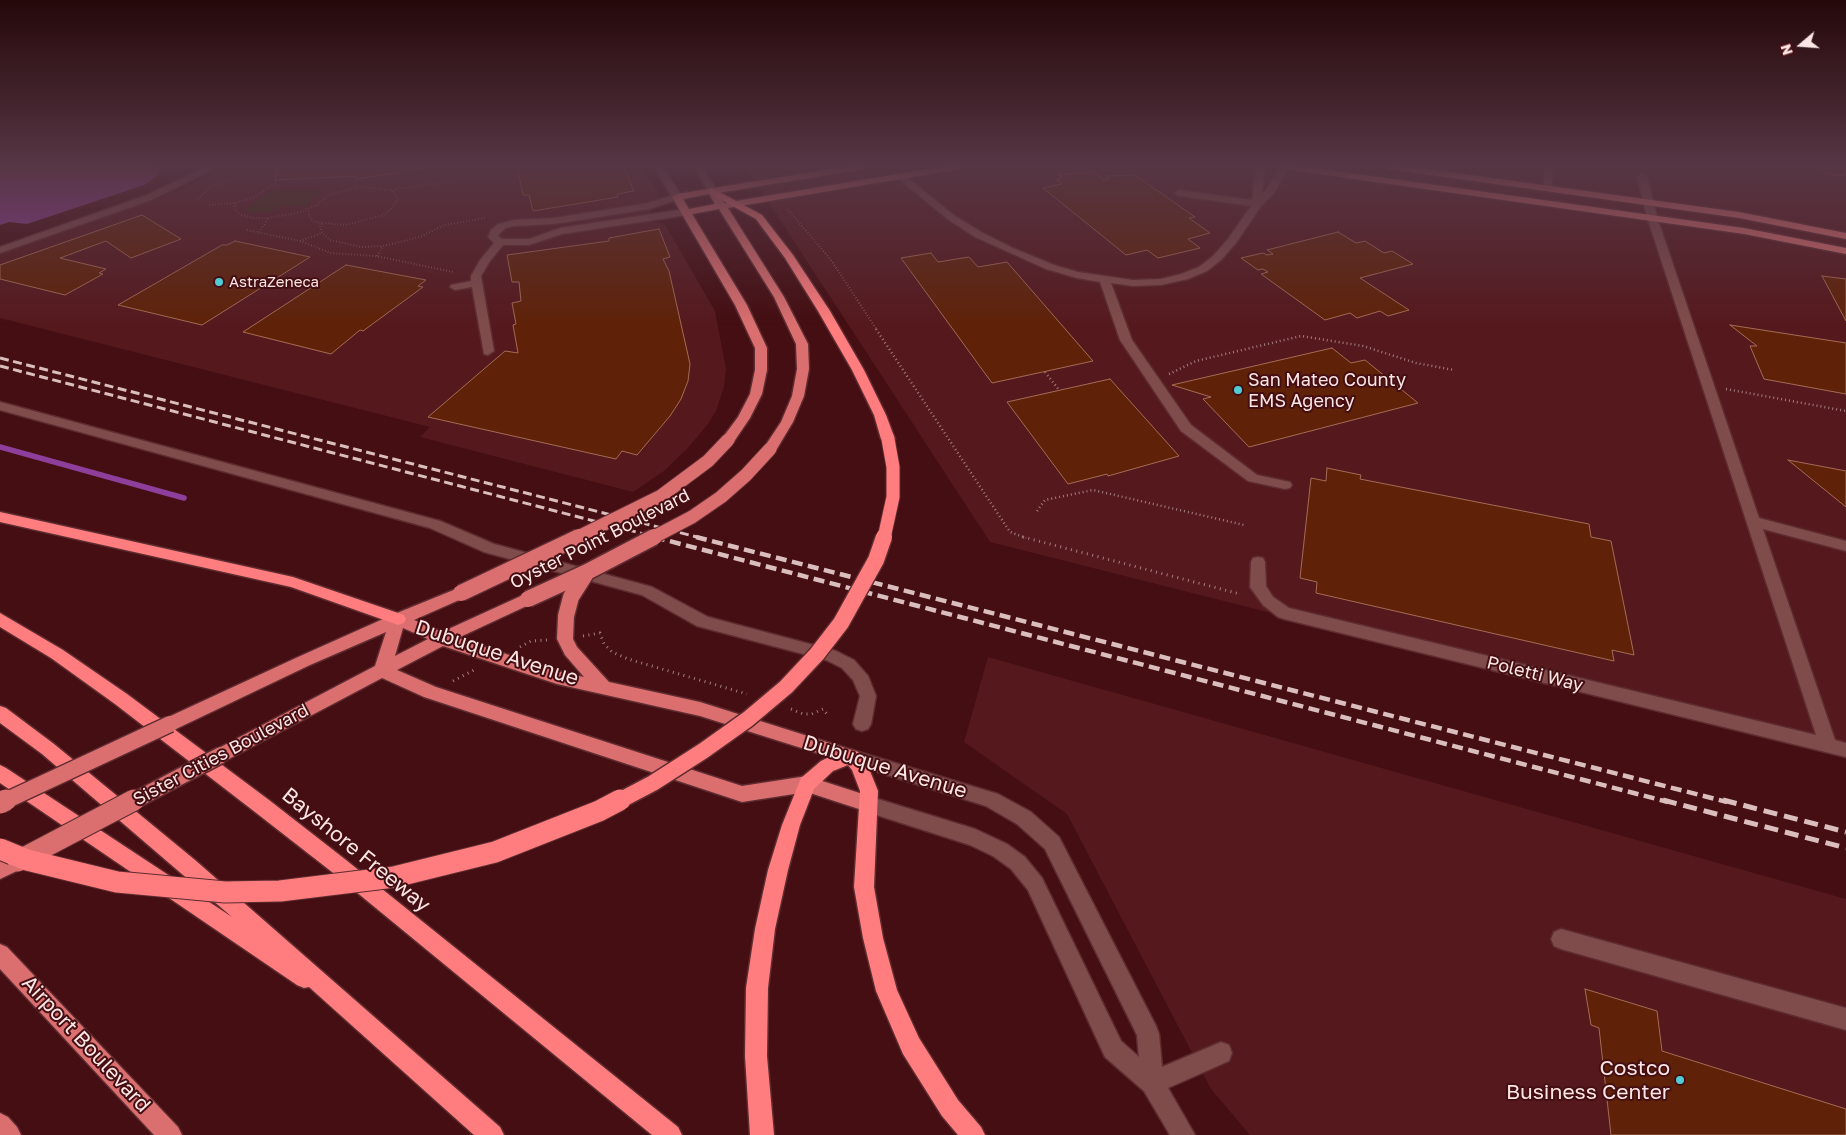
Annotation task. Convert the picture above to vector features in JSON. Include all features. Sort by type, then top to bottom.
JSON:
[{"type":"highway","points":[[0,849],[27,860],[70,872],[117,882],[188,890],[280,891],[394,877],[503,849],[599,811],[652,783],[703,751],[748,719],[786,687],[817,654],[841,623],[876,560],[893,497],[893,467],[888,439],[870,393],[806,282],[760,219]]},
{"type":"highway","points":[[0,517],[293,582],[398,619]]},
{"type":"highway","name":"Bayshore Freeway","points":[[0,619],[57,654],[122,699],[340,866],[670,1135]]},
{"type":"highway","points":[[0,713],[181,859],[492,1135]]},
{"type":"highway","points":[[762,1135],[756,1056],[757,988],[778,870],[791,824],[807,784],[826,766],[852,757],[860,766],[866,778],[869,791],[864,839],[864,887],[873,938],[887,991],[911,1046],[950,1108],[973,1135]]},
{"type":"highway","points":[[0,773],[353,1011]]},
{"type":"main road","name":"Oyster Point Boulevard","points":[[398,619],[461,593],[661,496],[708,461],[728,440],[744,418],[756,394],[761,370],[761,348],[741,305],[690,219]]},
{"type":"main road","name":"Oyster Point Boulevard","points":[[442,639],[587,572],[692,517],[727,492],[770,449],[786,422],[798,396],[803,369],[802,344],[779,297],[728,219]]},
{"type":"main road","points":[[1665,219],[1744,231],[1846,252]]},
{"type":"main road","points":[[1759,219],[1846,236]]},
{"type":"main road","points":[[587,572],[571,597],[566,616],[565,639],[571,651],[603,686]]},
{"type":"main road","points":[[0,803],[271,676],[398,619]]},
{"type":"main road","name":"Dubuque Avenue","points":[[852,757],[700,710],[603,686],[557,677],[442,639],[398,619],[382,671],[430,692],[742,794],[807,784],[868,804]]},
{"type":"main road","name":"Sister Cities Boulevard","points":[[7,866],[442,639]]},
{"type":"main road","name":"Airport Boulevard","points":[[0,954],[170,1135]]},
{"type":"main road","points":[[0,1125],[8,1135]]},
{"type":"street","points":[[0,250],[88,219]]},
{"type":"street","points":[[572,219],[554,222],[526,222],[502,226],[495,232],[493,237],[500,242],[529,242],[560,231],[640,219]]},
{"type":"street","points":[[956,219],[979,235],[1050,267],[1105,280],[1133,283],[1161,282],[1184,277],[1203,269],[1217,258],[1232,241],[1247,219]]},
{"type":"street","points":[[1653,219],[1828,745]]},
{"type":"street","points":[[554,222],[562,226],[560,231]]},
{"type":"street","points":[[488,352],[476,276],[485,260],[500,242]]},
{"type":"street","points":[[1105,280],[1126,340],[1186,428],[1251,484],[1285,485]]},
{"type":"street","points":[[455,287],[477,283]]},
{"type":"street","points":[[0,406],[435,524],[489,548],[647,591],[703,622],[830,655],[848,664],[860,676],[868,696],[862,724]]},
{"type":"street","points":[[1753,520],[1846,546]]},
{"type":"street","points":[[1258,562],[1258,586],[1268,601]]},
{"type":"street","name":"Poletti Way","points":[[1268,601],[1284,613],[1306,619],[1846,750]]},
{"type":"street","name":"Dubuque Avenue","points":[[852,757],[992,800],[1024,818],[1052,843],[1148,1034],[1152,1083]]},
{"type":"street","name":"Dubuque Avenue","points":[[868,804],[975,838],[1000,850],[1018,863],[1035,884],[1113,1049],[1152,1083],[1184,1135]]},
{"type":"street","points":[[1561,939],[1846,1019]]},
{"type":"street","points":[[1152,1083],[1221,1053]]},
{"type":"path","points":[[259,232],[267,219]]},
{"type":"path","points":[[312,219],[322,224],[346,225],[368,219]]},
{"type":"path","points":[[322,224],[320,226],[322,233],[330,240],[361,247],[383,246],[420,237],[444,225],[480,219]]},
{"type":"path","points":[[797,219],[831,260],[1010,532],[1034,541],[1268,601]]},
{"type":"path","points":[[247,230],[300,241],[331,253],[376,256],[459,273]]},
{"type":"path","points":[[300,241],[322,233]]},
{"type":"path","points":[[376,256],[381,252],[383,246]]},
{"type":"path","points":[[1151,376],[1170,374],[1196,361],[1301,336],[1363,346],[1416,363],[1454,370]]},
{"type":"path","points":[[1044,372],[1059,390]]},
{"type":"path","points":[[1708,386],[1846,411]]},
{"type":"path","points":[[1036,511],[1045,500],[1093,490],[1244,525]]},
{"type":"path","points":[[430,692],[531,641],[565,639],[600,633],[604,644],[612,652],[628,659],[748,694]]},
{"type":"path","points":[[785,707],[803,714],[812,714],[823,709],[828,714]]},
{"type":"shaded area","points":[[0,219],[42,219],[27,224],[9,222],[0,225]]},
{"type":"shaded area","points":[[97,219],[654,219],[655,222],[666,226],[715,311],[726,369],[724,387],[716,411],[708,424],[687,449],[664,471],[633,492],[420,437],[430,427],[0,318],[0,253]]},
{"type":"shaded area","points":[[780,219],[1846,219],[1846,758],[990,542]]},
{"type":"shaded area","points":[[988,657],[1846,899],[1846,1135],[1250,1135],[1211,1089],[1067,814],[964,742]]},
{"type":"building","points":[[131,219],[148,219],[181,239],[131,258],[106,241],[60,258],[106,269],[99,273],[103,274],[65,295],[0,279],[0,265]]},
{"type":"building","points":[[1081,219],[1190,219],[1210,233],[1188,239],[1200,248],[1158,258],[1147,250],[1126,255]]},
{"type":"building","points":[[659,229],[670,257],[663,259],[669,271],[690,364],[688,381],[681,399],[670,416],[637,455],[622,451],[616,459],[428,417],[505,351],[518,353],[513,325],[516,324],[512,303],[521,301],[519,282],[512,282],[507,255],[609,241],[609,238]]},
{"type":"building","points":[[1338,232],[1356,243],[1365,241],[1384,253],[1392,251],[1413,264],[1360,278],[1409,310],[1388,316],[1380,311],[1357,318],[1350,313],[1325,320],[1261,274],[1268,272],[1263,269],[1258,270],[1241,258],[1263,253],[1267,255],[1273,254],[1267,250]]},
{"type":"building","points":[[235,241],[310,257],[202,325],[118,305],[222,245]]},
{"type":"building","points":[[931,253],[938,262],[969,257],[978,267],[1007,262],[1093,361],[992,383],[901,258]]},
{"type":"building","points":[[346,265],[426,280],[418,286],[423,287],[363,331],[360,330],[331,354],[243,332]]},
{"type":"building","points":[[1822,276],[1846,279],[1846,321]]},
{"type":"building","points":[[1730,325],[1846,343],[1846,394],[1764,379],[1750,346],[1757,346]]},
{"type":"building","points":[[1332,348],[1351,363],[1365,360],[1418,403],[1249,447],[1203,399],[1211,397],[1172,385]]},
{"type":"building","points":[[1110,379],[1179,456],[1108,476],[1107,474],[1068,484],[1007,402]]},
{"type":"building","points":[[1788,460],[1846,471],[1846,507]]},
{"type":"building","points":[[1327,468],[1361,475],[1360,479],[1589,524],[1591,537],[1611,541],[1634,655],[1612,650],[1614,661],[1316,593],[1317,582],[1300,578],[1311,478],[1326,481]]},
{"type":"building","name":"Costco Business Center","points":[[1585,989],[1657,1011],[1662,1051],[1846,1109],[1846,1135],[1611,1135],[1599,1028],[1591,1025]]},
{"type":"waterway","points":[[0,447],[184,498]]},
{"type":"railway","points":[[0,358],[701,538]]},
{"type":"railway","points":[[0,366],[659,538]]},
{"type":"railway","points":[[654,537],[1668,802]]},
{"type":"railway","points":[[696,537],[1727,802]]},
{"type":"railway","points":[[1663,800],[1846,848]]},
{"type":"railway","points":[[1723,800],[1846,832]]},
{"type":"place","name":"AstraZeneca","points":[[219,282]]},
{"type":"place","name":"San Mateo County EMS Agency","points":[[1238,390]]},
{"type":"place","name":"Costco Business Center","points":[[1680,1080]]}]
